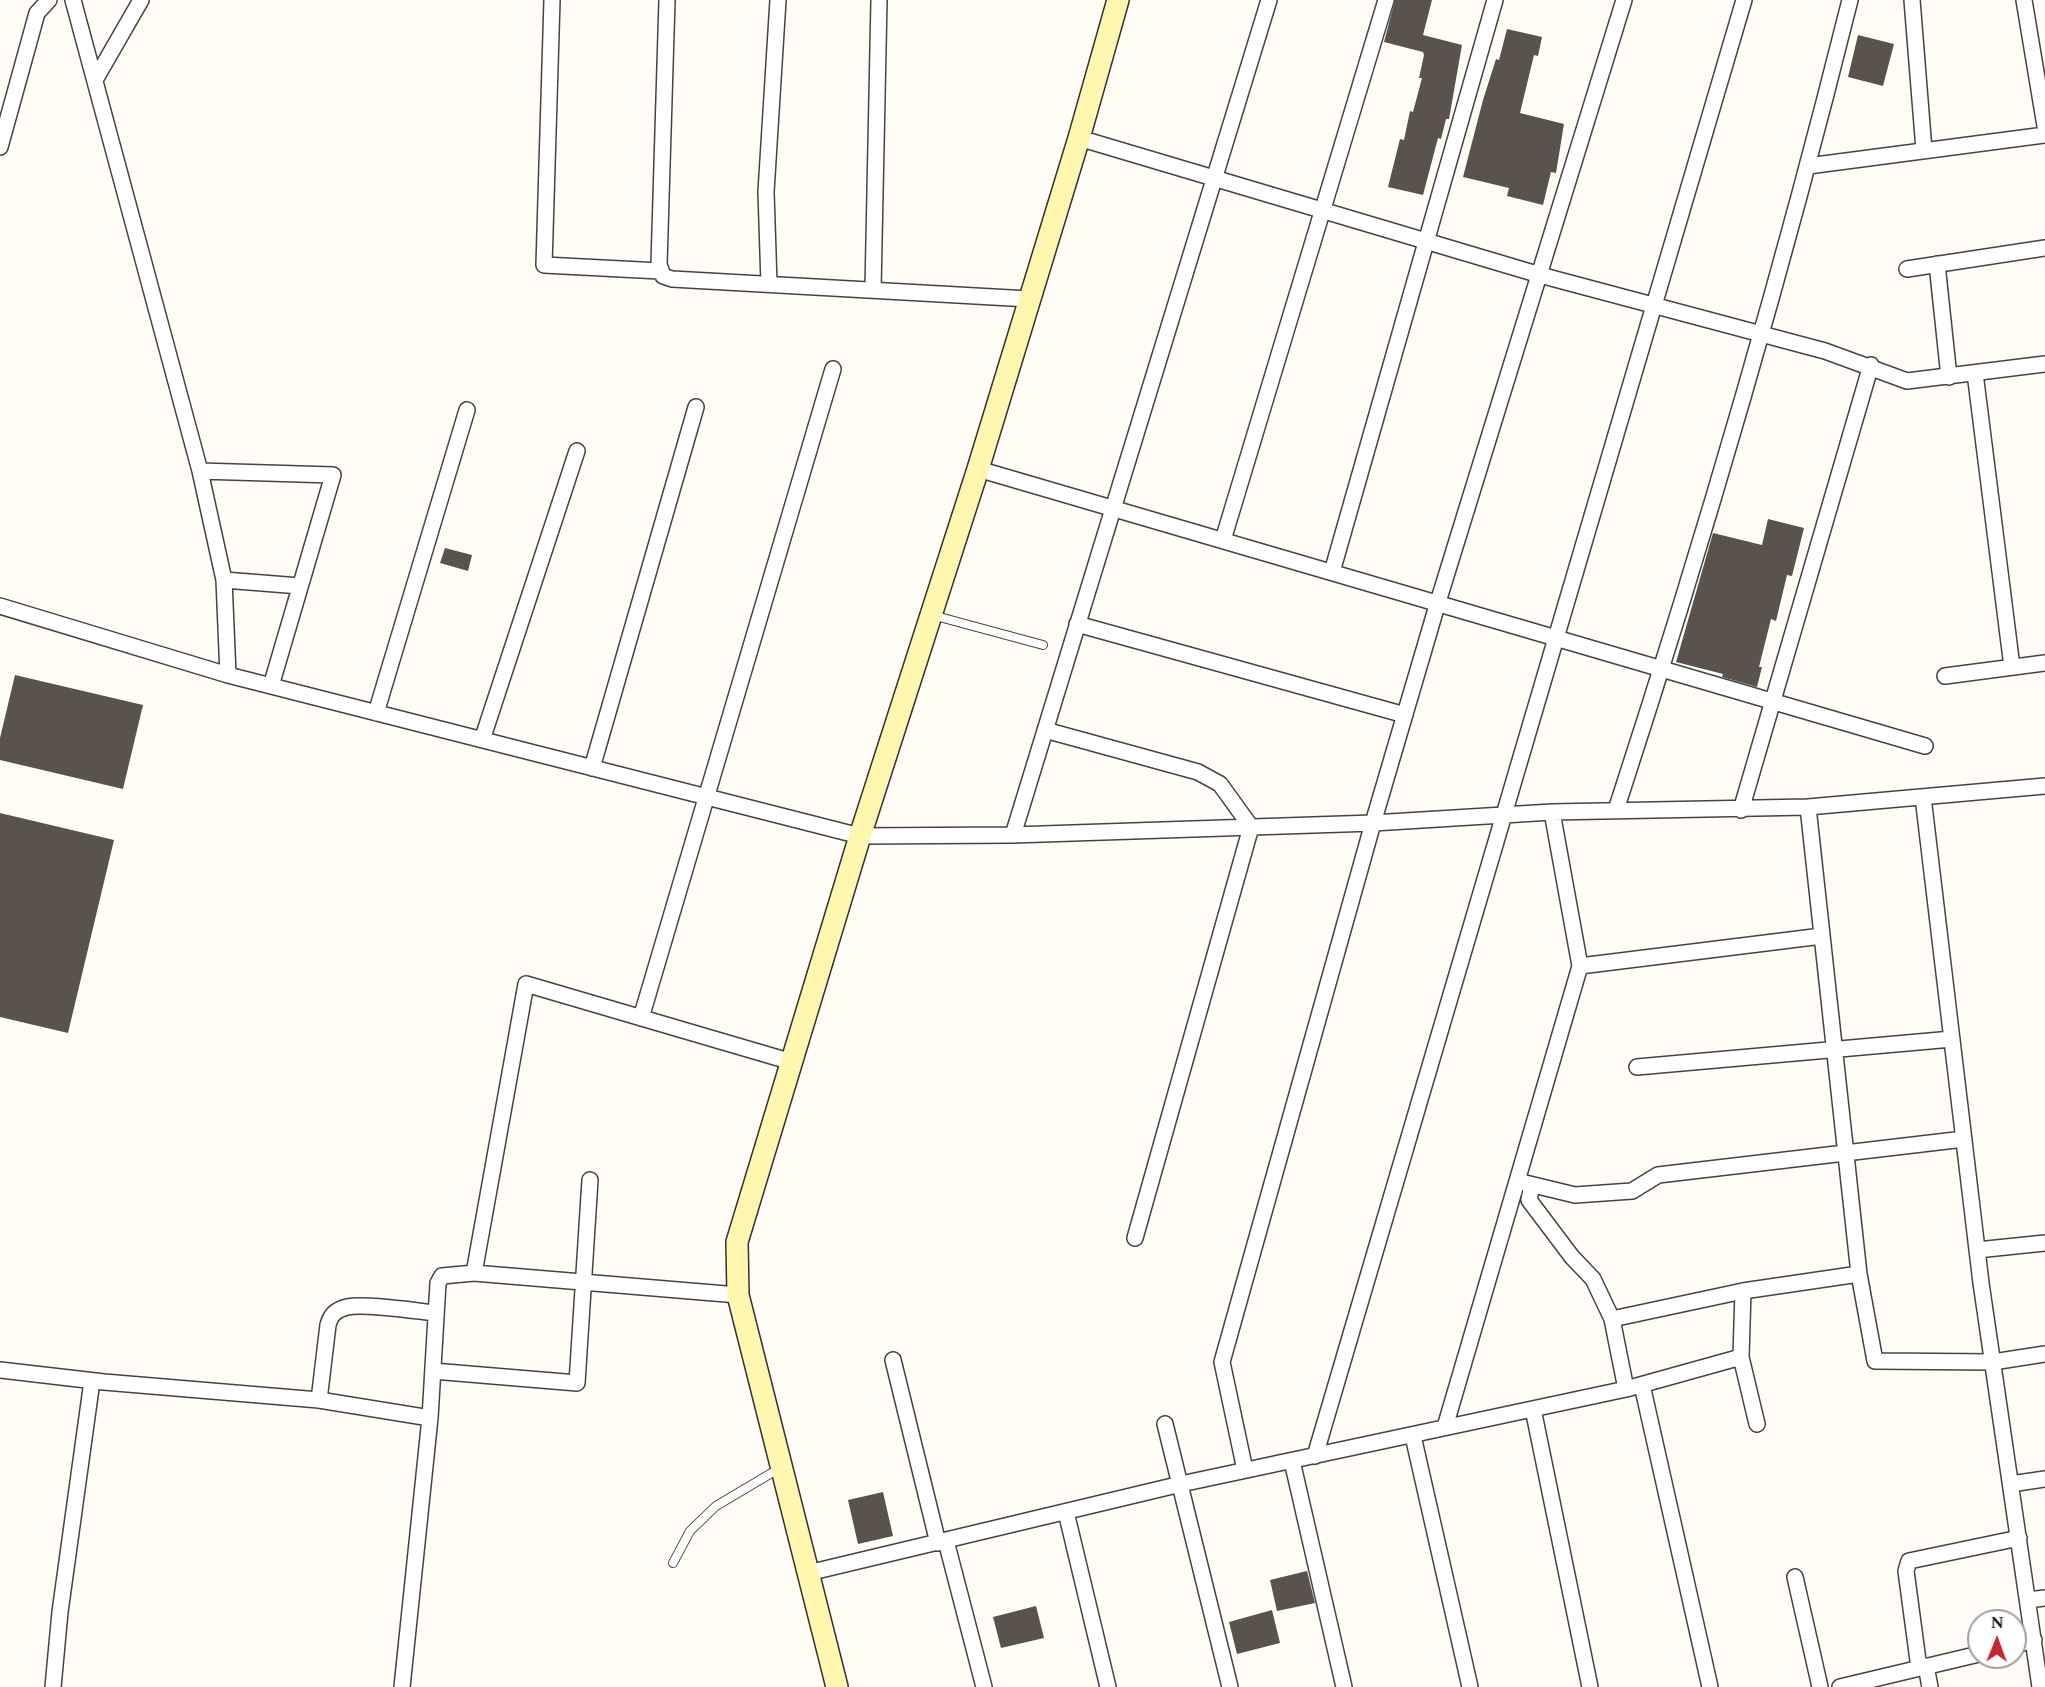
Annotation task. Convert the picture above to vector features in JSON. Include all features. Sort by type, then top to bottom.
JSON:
[{"type":"main road","points":[[837,1687],[738,1295],[738,1242],[860,836],[978,469],[1079,138],[1118,0]]},
{"type":"street","points":[[0,147],[37,13],[50,0]]},
{"type":"street","points":[[73,0],[200,471],[224,580],[228,675]]},
{"type":"street","points":[[94,80],[141,0]]},
{"type":"street","points":[[552,0],[544,265],[660,271]]},
{"type":"street","points":[[667,0],[660,271],[663,276],[672,279],[1029,299]]},
{"type":"street","points":[[769,284],[766,192],[778,0]]},
{"type":"street","points":[[873,289],[879,0]]},
{"type":"street","points":[[1013,835],[1269,0]]},
{"type":"street","points":[[1223,540],[1386,0]]},
{"type":"street","points":[[1332,572],[1495,0]]},
{"type":"street","points":[[1245,1470],[1222,1362],[1373,823],[1438,602],[1624,0]]},
{"type":"street","points":[[1315,1456],[1504,815],[1554,636],[1744,0]]},
{"type":"street","points":[[1616,810],[1663,668],[1762,335],[1850,0]]},
{"type":"street","points":[[1912,0],[1924,150]]},
{"type":"street","points":[[2024,0],[2045,126]]},
{"type":"street","points":[[1808,166],[2045,135]]},
{"type":"street","points":[[1079,138],[1540,275],[1871,366],[1907,381],[2045,364]]},
{"type":"street","points":[[1907,269],[2045,248]]},
{"type":"street","points":[[1937,264],[1949,377]]},
{"type":"street","points":[[1741,810],[1773,703],[1806,579],[1871,366]]},
{"type":"street","points":[[641,1018],[833,369]]},
{"type":"street","points":[[1975,373],[2012,667]]},
{"type":"street","points":[[592,768],[696,407]]},
{"type":"street","points":[[376,713],[467,410]]},
{"type":"street","points":[[482,740],[577,451]]},
{"type":"street","points":[[978,469],[1924,746]]},
{"type":"street","points":[[200,471],[333,475],[271,686]]},
{"type":"street","points":[[224,580],[300,586]]},
{"type":"street","points":[[0,606],[228,675],[860,836],[1013,835],[1373,823],[1616,810],[1741,810],[1808,807],[2045,786]]},
{"type":"street","points":[[1077,624],[1405,715]]},
{"type":"street","points":[[1945,676],[2045,663]]},
{"type":"street","points":[[1045,730],[1198,772],[1220,784],[1251,827]]},
{"type":"street","points":[[1923,797],[1977,1250],[2040,1687]]},
{"type":"street","points":[[1808,807],[1844,1151],[1859,1274],[1875,1360],[1993,1362],[2045,1354]]},
{"type":"street","points":[[1445,1427],[1524,1183],[1580,966],[1552,812]]},
{"type":"street","points":[[1135,1238],[1251,827]]},
{"type":"street","points":[[1580,966],[1822,936]]},
{"type":"street","points":[[474,1273],[526,984],[792,1062]]},
{"type":"street","points":[[1637,1067],[1952,1039]]},
{"type":"street","points":[[1524,1183],[1575,1195],[1632,1191],[1658,1175],[1844,1151],[1964,1139]]},
{"type":"street","points":[[433,1371],[577,1383],[590,1180]]},
{"type":"street","points":[[1524,1183],[1529,1200],[1572,1257],[1593,1279],[1612,1319],[1626,1389]]},
{"type":"street","points":[[1977,1250],[2045,1243]]},
{"type":"street","points":[[402,1687],[430,1418],[438,1283],[442,1276],[474,1273],[582,1284],[738,1295]]},
{"type":"street","points":[[1612,1319],[1743,1291],[1859,1274]]},
{"type":"street","points":[[1743,1291],[1741,1357],[1757,1424]]},
{"type":"street","points":[[319,1400],[328,1325],[330,1316],[336,1311],[350,1306],[436,1313]]},
{"type":"street","points":[[808,1574],[1181,1484],[1626,1389],[1741,1357]]},
{"type":"street","points":[[893,1360],[984,1687]]},
{"type":"street","points":[[0,1370],[92,1381],[319,1400],[430,1418]]},
{"type":"street","points":[[53,1687],[60,1612],[92,1381]]},
{"type":"street","points":[[1642,1385],[1710,1687]]},
{"type":"street","points":[[1533,1409],[1590,1687]]},
{"type":"street","points":[[1165,1424],[1230,1687]]},
{"type":"street","points":[[1413,1436],[1470,1687]]},
{"type":"street","points":[[1292,1461],[1344,1687]]},
{"type":"street","points":[[2011,1484],[2045,1479]]},
{"type":"street","points":[[1066,1512],[1107,1687]]},
{"type":"street","points":[[1930,1687],[1923,1667],[1906,1571],[1909,1561],[2019,1538]]},
{"type":"street","points":[[1795,1577],[1820,1687]]},
{"type":"street","points":[[2028,1600],[2045,1598]]},
{"type":"street","points":[[2027,1642],[2034,1640]]},
{"type":"street","points":[[1840,1687],[1967,1656]]},
{"type":"lane","points":[[931,615],[1043,645]]},
{"type":"lane","points":[[673,1563],[690,1531],[716,1506],[781,1467]]},
{"type":"building","points":[[1395,0],[1432,0],[1423,35],[1462,45],[1449,119],[1446,119],[1441,139],[1438,138],[1423,195],[1388,187],[1400,139],[1404,140],[1410,111],[1413,112],[1422,78],[1419,78],[1424,55],[1423,52],[1384,42]]},
{"type":"building","points":[[1507,29],[1542,37],[1538,56],[1534,55],[1520,113],[1564,124],[1556,173],[1551,172],[1543,205],[1507,196],[1509,188],[1463,177],[1483,100],[1496,59],[1499,60]]},
{"type":"building","points":[[1858,35],[1894,44],[1883,86],[1848,77]]},
{"type":"building","points":[[1768,519],[1804,528],[1792,576],[1787,575],[1776,621],[1771,619],[1759,667],[1762,667],[1757,687],[1722,677],[1723,674],[1676,662],[1713,533],[1762,545]]},
{"type":"building","points":[[445,548],[472,555],[468,571],[440,563]]},
{"type":"building","points":[[15,675],[143,705],[123,789],[0,760],[0,738]]},
{"type":"building","points":[[0,813],[114,840],[68,1033],[0,1017]]},
{"type":"building","points":[[883,1492],[893,1536],[858,1544],[848,1500]]},
{"type":"building","points":[[1307,1571],[1315,1603],[1277,1611],[1270,1580]]},
{"type":"building","points":[[1036,1606],[1044,1638],[1001,1648],[993,1617]]},
{"type":"building","points":[[1272,1610],[1280,1643],[1237,1654],[1229,1622]]}]
